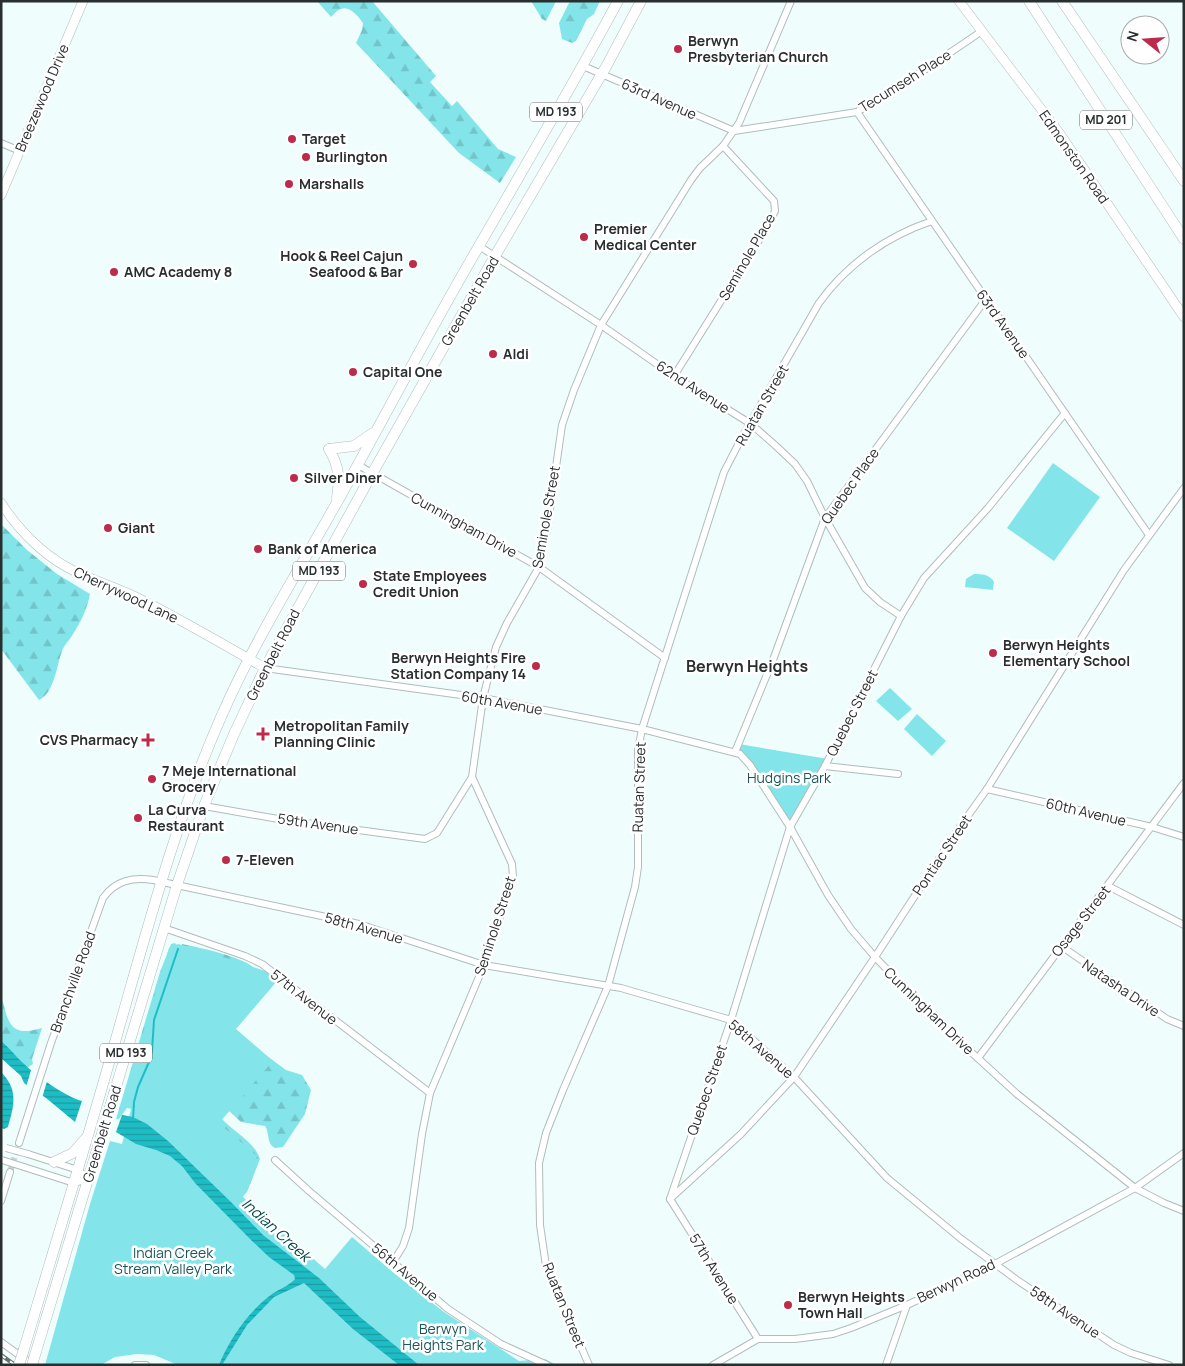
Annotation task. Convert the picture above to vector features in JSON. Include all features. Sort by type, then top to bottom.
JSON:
[{"type":"main road","name":"Greenbelt Road","points":[[19,1365],[88,1136],[161,881],[212,737],[248,659],[337,503],[478,246],[583,66],[618,1]]},
{"type":"main road","name":"Greenbelt Road","points":[[34,1361],[177,884],[204,806],[234,734],[265,668],[372,474],[495,256],[602,74],[641,1]]},
{"type":"main road","name":"MD 201","points":[[1029,1],[1184,239]]},
{"type":"main road","name":"MD 201","points":[[1062,1],[1184,181]]},
{"type":"main road","points":[[337,503],[339,476],[337,465],[329,449],[354,446],[364,441],[377,430]]},
{"type":"main road","points":[[54,1162],[73,1154],[88,1136]]},
{"type":"street","name":"Breezewood Drive","points":[[1,195],[82,1]]},
{"type":"street","name":"Seminole Street","points":[[393,1262],[403,1246],[409,1228],[430,1093],[484,965],[514,871],[498,831],[472,777],[484,698],[499,638],[539,567],[547,530],[562,425],[574,390],[601,325],[696,174],[734,132],[791,1]]},
{"type":"street","name":"Edmonston Road","points":[[959,1],[1060,134],[1184,317]]},
{"type":"street","name":"Tecumseh Place","points":[[734,132],[857,112],[982,31]]},
{"type":"street","name":"63rd Avenue","points":[[583,66],[734,132]]},
{"type":"street","name":"63rd Avenue","points":[[857,112],[1149,535]]},
{"type":"street","points":[[1,143],[20,151]]},
{"type":"street","name":"Seminole Place","points":[[674,376],[766,229],[775,211],[774,200],[723,146]]},
{"type":"street","name":"Ruatan Street","points":[[588,1365],[546,1266],[540,1225],[539,1163],[546,1133],[608,986],[635,887],[638,867],[638,750],[642,729],[724,472],[819,303],[828,290],[880,244],[897,234],[932,221]]},
{"type":"street","name":"62nd Avenue","points":[[478,246],[601,325],[674,376],[751,424],[801,472],[865,588],[880,602],[901,616]]},
{"type":"street","name":"Quebec Place","points":[[736,752],[773,660],[825,518],[986,298]]},
{"type":"street","name":"Quebec Street","points":[[670,1199],[731,1020],[790,826],[825,766],[901,616],[924,578],[988,508],[1065,413]]},
{"type":"street","name":"Cunningham Drive","points":[[358,465],[539,567],[665,658]]},
{"type":"street","name":"Pontiac Street","points":[[670,1199],[741,1134],[794,1077],[875,957],[956,831],[987,789],[1134,554],[1184,488]]},
{"type":"street","name":"Cherrywood Lane","points":[[1,503],[41,550],[75,572],[142,600],[265,668]]},
{"type":"street","name":"60th Avenue","points":[[265,668],[484,698],[642,729],[736,752]]},
{"type":"street","name":"Cunningham Drive","points":[[736,752],[750,765],[790,826],[828,895],[852,929],[875,957],[935,1019],[1017,1094],[1136,1188],[1184,1211]]},
{"type":"street","points":[[825,766],[898,774]]},
{"type":"street","name":"59th Avenue","points":[[204,806],[420,839],[437,833],[472,777]]},
{"type":"street","name":"Osage Street","points":[[978,1058],[1184,783]]},
{"type":"street","name":"60th Avenue","points":[[987,789],[1152,827],[1184,837]]},
{"type":"street","name":"Branchville Road","points":[[19,1143],[42,1070],[103,898],[111,889],[127,880],[141,878],[177,884]]},
{"type":"street","name":"58th Avenue","points":[[177,884],[359,924],[484,965],[621,988],[731,1020],[794,1077],[887,1178],[995,1264],[1114,1345],[1131,1353],[1169,1365]]},
{"type":"street","points":[[1108,886],[1184,925]]},
{"type":"street","name":"57th Avenue","points":[[164,928],[245,956],[262,964],[430,1093]]},
{"type":"street","name":"Natasha Drive","points":[[1061,946],[1167,1019],[1184,1026]]},
{"type":"street","points":[[4,1147],[78,1170],[88,1179]]},
{"type":"street","name":"Berwyn Road","points":[[758,1339],[795,1339],[833,1334],[907,1304],[995,1264],[1136,1188],[1184,1153]]},
{"type":"street","points":[[2,1160],[74,1183],[88,1179]]},
{"type":"street","name":"56th Avenue","points":[[275,1160],[448,1309],[483,1334],[515,1352],[548,1365]]},
{"type":"street","points":[[1,1202],[10,1172]]},
{"type":"street","name":"57th Avenue","points":[[670,1199],[758,1339]]},
{"type":"street","points":[[886,1365],[907,1304]]},
{"type":"street","points":[[713,1365],[758,1339]]},
{"type":"street","points":[[1,1342],[34,1361]]},
{"type":"street","points":[[135,1365],[146,1365]]},
{"type":"green space","points":[[317,1],[372,1],[436,76],[430,82],[452,106],[457,101],[498,149],[516,157],[500,183],[459,153],[356,43],[363,23],[356,15],[344,8],[338,10],[331,17]]},
{"type":"green space","points":[[531,1],[556,1],[546,21],[542,19]]},
{"type":"green space","points":[[570,1],[600,1],[594,14],[587,19],[576,41],[572,43],[562,39],[559,23]]},
{"type":"green space","points":[[1053,463],[1100,497],[1054,561],[1007,528]]},
{"type":"green space","points":[[1,524],[27,550],[57,574],[90,594],[81,620],[63,649],[52,685],[44,697],[39,700],[1,649]]},
{"type":"green space","points":[[974,574],[983,574],[990,577],[994,582],[993,590],[965,587],[966,579]]},
{"type":"green space","points":[[890,688],[912,709],[898,721],[876,701]]},
{"type":"green space","points":[[917,714],[946,741],[932,756],[904,729]]},
{"type":"green space","name":"Hudgins Park","points":[[739,744],[828,759],[790,827],[750,765],[735,752]]},
{"type":"green space","points":[[175,943],[177,946],[127,1108],[119,1119],[116,1119],[160,972],[171,944]]},
{"type":"green space","name":"Indian Creek Stream Valley Park","points":[[178,944],[268,972],[278,980],[236,1029],[273,1061],[219,1123],[257,1156],[243,1197],[325,1269],[352,1237],[395,1274],[444,1312],[519,1361],[545,1359],[556,1365],[178,1365],[154,1355],[137,1354],[115,1357],[101,1365],[45,1365],[90,1204],[110,1141],[122,1144],[131,1109],[121,1106],[133,1064],[140,1056],[142,1036],[169,948]]},
{"type":"green space","points":[[182,944],[233,957],[255,969],[234,1022],[237,1034],[286,1070],[302,1075],[311,1090],[305,1114],[283,1147],[275,1148],[272,1146],[265,1126],[241,1122],[228,1110],[218,1114],[253,1146],[260,1159],[247,1192],[242,1197],[139,1105],[173,971]]},
{"type":"green space","points":[[1,999],[7,1018],[18,1030],[28,1031],[42,1028],[32,1059],[33,1064],[24,1070],[1,1047]]},
{"type":"shaded area","points":[[1,1041],[23,1063],[43,1079],[67,1095],[82,1101],[75,1122],[24,1083],[21,1076],[1,1058]]},
{"type":"shaded area","points":[[1,1072],[11,1085],[13,1092],[12,1112],[8,1127],[4,1129],[1,1128]]},
{"type":"shaded area","name":"Indian Creek","points":[[122,1115],[133,1117],[147,1124],[168,1141],[263,1235],[319,1278],[360,1317],[419,1365],[399,1365],[353,1329],[304,1283],[274,1297],[247,1325],[222,1365],[219,1365],[235,1335],[248,1317],[272,1294],[293,1281],[295,1279],[294,1275],[269,1257],[251,1240],[195,1183],[182,1166],[170,1156],[136,1144],[116,1132]]},
{"type":"pier","points":[[32,1067],[48,1078],[42,1098],[26,1087]]},
{"type":"waterway","points":[[133,1119],[134,1102],[138,1087],[152,1051],[154,1020],[178,949]]},
{"type":"tunnel","points":[[10,1172],[19,1143]]},
{"type":"railway","points":[[1,1355],[15,1365]]},
{"type":"place","name":"Berwyn Presbyterian Church","points":[[678,49]]},
{"type":"place","name":"Target","points":[[292,139]]},
{"type":"place","name":"Burlington","points":[[306,157]]},
{"type":"place","name":"Marshalls","points":[[289,184]]},
{"type":"place","name":"Premier Medical Center","points":[[584,237]]},
{"type":"place","name":"Hook & Reel Cajun Seafood & Bar","points":[[413,264]]},
{"type":"place","name":"AMC Academy 8","points":[[114,272]]},
{"type":"place","name":"Aldi","points":[[493,354]]},
{"type":"place","name":"Capital One","points":[[353,372]]},
{"type":"place","name":"Silver Diner","points":[[294,478]]},
{"type":"place","name":"Giant","points":[[108,528]]},
{"type":"place","name":"Bank of America","points":[[258,549]]},
{"type":"place","name":"State Employees Credit Union","points":[[363,584]]},
{"type":"place","name":"Berwyn Heights Elementary School","points":[[993,653]]},
{"type":"place","name":"Berwyn Heights Fire Station Company 14","points":[[536,666]]},
{"type":"place","name":"Metropolitan Family Planning Clinic","points":[[263,734]]},
{"type":"place","name":"CVS Pharmacy","points":[[148,740]]},
{"type":"place","name":"7 Meje International Grocery","points":[[152,779]]},
{"type":"place","name":"La Curva Restaurant","points":[[138,818]]},
{"type":"place","name":"7-Eleven","points":[[226,860]]},
{"type":"place","name":"Berwyn Heights Town Hall","points":[[788,1305]]},
{"type":"district","name":"Berwyn Heights","points":[[747,666]]},
{"type":"park label","name":"Berwyn Heights Park","points":[[443,1338]]}]
